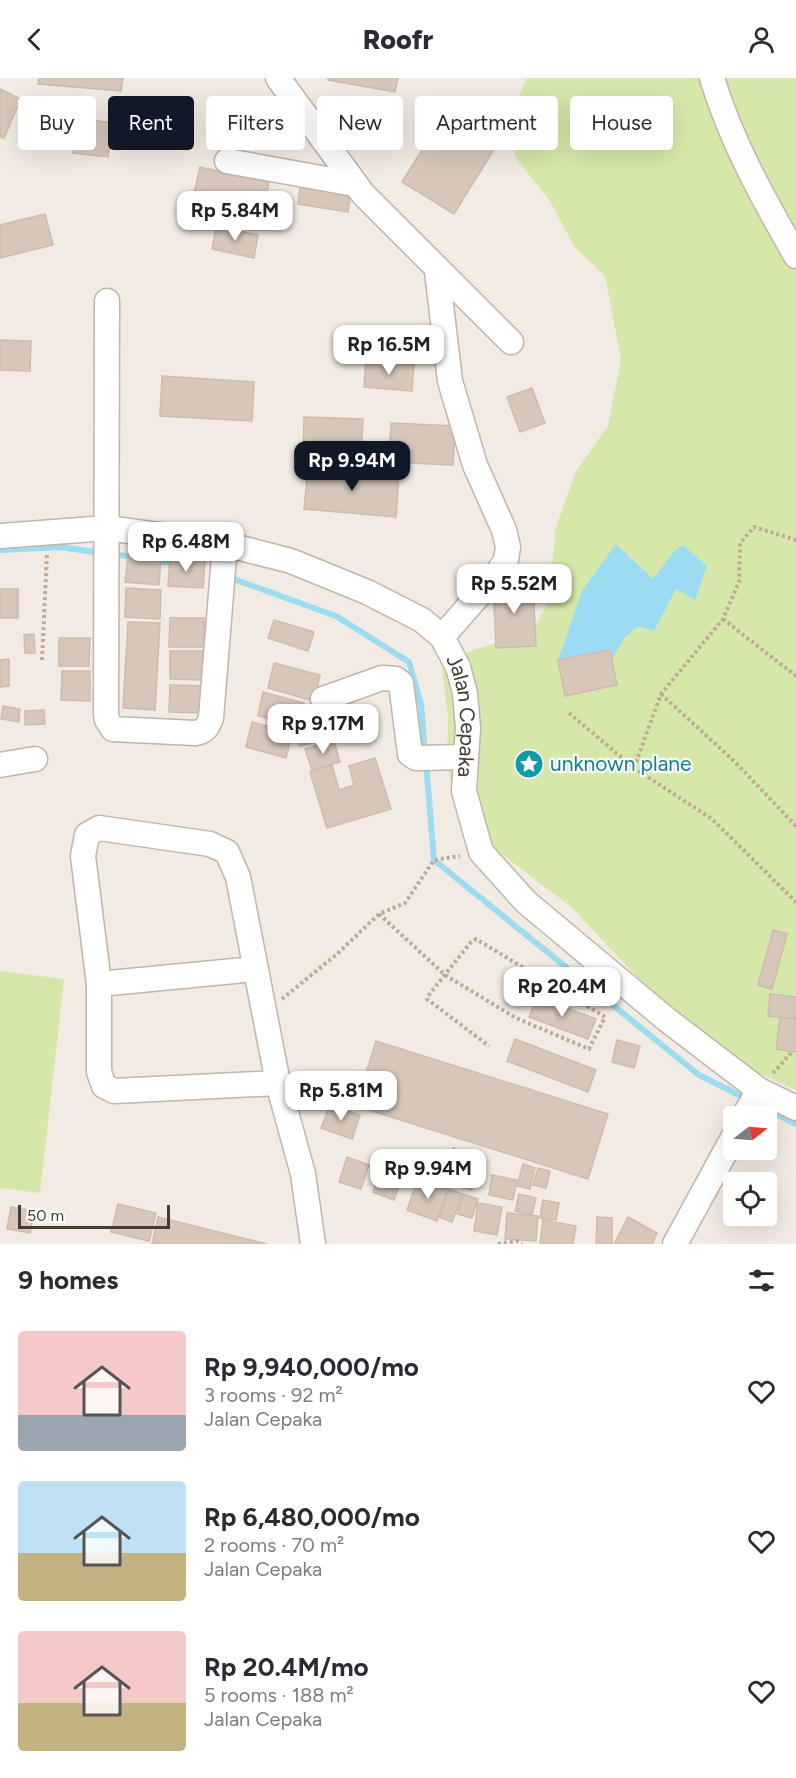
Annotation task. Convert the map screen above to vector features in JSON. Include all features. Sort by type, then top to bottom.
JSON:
[{"type":"street","points":[[278,78],[354,184],[437,271],[511,342]]},
{"type":"street","points":[[712,78],[731,132],[756,185],[796,256]]},
{"type":"street","points":[[227,161],[354,184]]},
{"type":"street","points":[[437,271],[450,381],[475,465],[504,530],[508,547],[506,560],[497,574],[442,637]]},
{"type":"street","points":[[106,301],[106,713],[111,726],[117,729],[195,733],[204,730],[208,725],[211,718],[225,544]]},
{"type":"street","name":"Jalan Cepaka","points":[[0,536],[107,528],[225,544],[291,561],[367,592],[422,620],[442,637],[458,667],[465,693],[468,728],[464,791],[481,852],[503,880],[564,936],[666,1019],[759,1090],[796,1108]]},
{"type":"street","points":[[323,699],[382,678],[396,679],[400,683],[410,754],[416,758],[465,757]]},
{"type":"street","points":[[0,765],[35,759]]},
{"type":"street","points":[[278,1083],[114,1090],[104,1086],[99,1072],[99,984],[83,856],[87,835],[99,828],[210,844],[227,852],[238,877],[278,1083],[303,1174],[313,1244]]},
{"type":"street","points":[[99,984],[255,969]]},
{"type":"street","points":[[750,1106],[759,1090]]},
{"type":"street","points":[[675,1244],[723,1156]]},
{"type":"path","points":[[634,768],[661,694],[723,619],[739,582],[740,543],[754,527],[796,540]]},
{"type":"path","points":[[42,660],[48,532]]},
{"type":"path","points":[[723,619],[796,676]]},
{"type":"path","points":[[661,694],[735,762],[796,826]]},
{"type":"path","points":[[569,713],[634,768],[712,819],[796,902]]},
{"type":"path","points":[[265,1012],[337,954],[379,914],[405,903],[434,860],[481,852]]},
{"type":"path","points":[[379,914],[445,975],[516,1018],[590,1049],[605,1020],[603,1014],[480,940],[473,940],[445,975],[428,996],[429,1003],[489,1046]]},
{"type":"path","points":[[759,1090],[793,1051]]},
{"type":"path","points":[[498,1244],[517,1242],[522,1244]]},
{"type":"green space","points":[[527,78],[796,78],[796,1090],[756,1072],[659,1000],[571,907],[469,829],[447,769],[448,718],[441,661],[532,631],[550,599],[555,530],[576,471],[608,426],[621,359],[605,276],[574,246],[550,201],[515,157],[514,150],[558,150],[558,96],[519,96]]},
{"type":"green space","points":[[0,971],[64,979],[40,1193],[0,1188]]},
{"type":"water","points":[[616,544],[653,579],[674,551],[683,545],[707,566],[695,600],[676,589],[654,631],[638,627],[626,636],[605,670],[570,678],[559,667],[558,660],[582,591]]},
{"type":"building","points":[[39,78],[123,78],[121,91],[38,84]]},
{"type":"building","points":[[328,78],[398,78],[395,92],[328,80]]},
{"type":"building","points":[[0,89],[18,98],[18,106],[4,138],[0,137]]},
{"type":"building","points":[[96,121],[108,122],[108,157],[73,153],[73,150],[96,150]]},
{"type":"building","points":[[422,150],[494,150],[454,214],[402,182]]},
{"type":"building","points":[[200,167],[269,183],[261,215],[193,198]]},
{"type":"building","points":[[301,180],[351,189],[348,212],[298,204]]},
{"type":"building","points":[[45,214],[53,245],[0,258],[0,225]]},
{"type":"building","points":[[216,227],[258,235],[254,258],[212,249]]},
{"type":"building","points":[[0,340],[31,341],[30,371],[0,370]]},
{"type":"building","points":[[366,360],[414,364],[412,391],[364,387]]},
{"type":"building","points":[[162,376],[254,382],[252,421],[160,416]]},
{"type":"building","points":[[532,388],[545,423],[520,432],[507,397]]},
{"type":"building","points":[[304,417],[363,419],[361,459],[303,457]]},
{"type":"building","points":[[391,423],[455,426],[453,465],[389,462]]},
{"type":"building","points":[[308,467],[399,475],[396,517],[304,509]]},
{"type":"building","points":[[128,555],[161,558],[159,585],[125,582]]},
{"type":"building","points":[[170,558],[205,560],[203,588],[168,586]]},
{"type":"building","points":[[533,583],[536,646],[496,648],[493,584]]},
{"type":"building","points":[[126,588],[161,590],[160,619],[125,617]]},
{"type":"building","points":[[0,589],[18,589],[18,618],[0,618]]},
{"type":"building","points":[[170,618],[204,618],[204,647],[169,647]]},
{"type":"building","points":[[274,620],[314,632],[308,651],[268,638]]},
{"type":"building","points":[[128,622],[160,623],[155,710],[123,708]]},
{"type":"building","points":[[34,634],[35,653],[25,653],[24,635]]},
{"type":"building","points":[[59,638],[90,638],[89,666],[59,666]]},
{"type":"building","points":[[610,650],[617,685],[565,696],[558,660]]},
{"type":"building","points":[[170,651],[206,651],[205,680],[170,679]]},
{"type":"building","points":[[9,659],[9,686],[0,687],[0,660]]},
{"type":"building","points":[[274,663],[320,675],[314,701],[268,688]]},
{"type":"building","points":[[62,671],[90,671],[90,701],[61,700]]},
{"type":"building","points":[[170,685],[205,686],[204,713],[169,712]]},
{"type":"building","points":[[263,692],[304,703],[299,726],[258,716]]},
{"type":"building","points":[[3,706],[20,709],[19,722],[1,719]]},
{"type":"building","points":[[44,710],[45,724],[25,725],[25,711]]},
{"type":"building","points":[[252,722],[292,733],[286,758],[246,747]]},
{"type":"building","points":[[323,722],[327,739],[300,746],[296,729]]},
{"type":"building","points":[[334,741],[340,762],[312,770],[305,749]]},
{"type":"building","points":[[375,758],[391,809],[327,828],[310,772],[332,765],[339,790],[354,785],[349,766]]},
{"type":"building","points":[[773,930],[787,934],[772,989],[758,985]]},
{"type":"building","points":[[770,994],[796,997],[796,1019],[768,1016]]},
{"type":"building","points":[[537,997],[596,1019],[588,1039],[529,1017]]},
{"type":"building","points":[[780,1017],[796,1019],[796,1052],[776,1049]]},
{"type":"building","points":[[515,1039],[596,1070],[588,1092],[507,1061]]},
{"type":"building","points":[[617,1040],[640,1046],[634,1068],[612,1062]]},
{"type":"building","points":[[376,1041],[608,1114],[588,1179],[356,1106]]},
{"type":"building","points":[[330,1105],[360,1115],[352,1139],[321,1128]]},
{"type":"building","points":[[453,1148],[481,1157],[471,1190],[443,1181]]},
{"type":"building","points":[[347,1157],[369,1165],[361,1189],[339,1182]]},
{"type":"building","points":[[382,1164],[404,1172],[394,1200],[373,1192]]},
{"type":"building","points":[[523,1164],[535,1168],[530,1189],[517,1186]]},
{"type":"building","points":[[538,1168],[550,1171],[546,1188],[533,1185]]},
{"type":"building","points":[[492,1175],[517,1180],[513,1200],[489,1195]]},
{"type":"building","points":[[418,1178],[448,1189],[437,1221],[407,1210]]},
{"type":"building","points":[[449,1189],[462,1194],[452,1222],[439,1217]]},
{"type":"building","points":[[463,1194],[478,1199],[472,1218],[457,1214]]},
{"type":"building","points":[[519,1194],[536,1198],[532,1215],[515,1211]]},
{"type":"building","points":[[543,1200],[559,1203],[556,1220],[540,1218]]},
{"type":"building","points":[[478,1203],[502,1207],[497,1235],[474,1231]]},
{"type":"building","points":[[118,1204],[156,1213],[149,1241],[111,1232]]},
{"type":"building","points":[[11,1207],[34,1211],[30,1233],[7,1229]]},
{"type":"building","points":[[507,1213],[538,1216],[536,1241],[505,1239]]},
{"type":"building","points":[[158,1217],[267,1244],[152,1244]]},
{"type":"building","points":[[597,1217],[612,1218],[612,1244],[596,1244]]},
{"type":"building","points":[[628,1217],[657,1233],[652,1244],[614,1244]]},
{"type":"building","points":[[543,1220],[576,1226],[573,1244],[540,1244]]},
{"type":"waterway","points":[[0,550],[61,547],[101,553]]},
{"type":"waterway","points":[[111,554],[134,557]]},
{"type":"waterway","points":[[153,560],[175,563]]},
{"type":"waterway","points":[[228,577],[336,616],[409,662],[421,704],[425,752]]},
{"type":"waterway","points":[[426,762],[434,860],[699,1075],[747,1099]]},
{"type":"waterway","points":[[756,1104],[796,1124]]},
{"type":"place","name":"unknown plane","points":[[529,764]]}]
